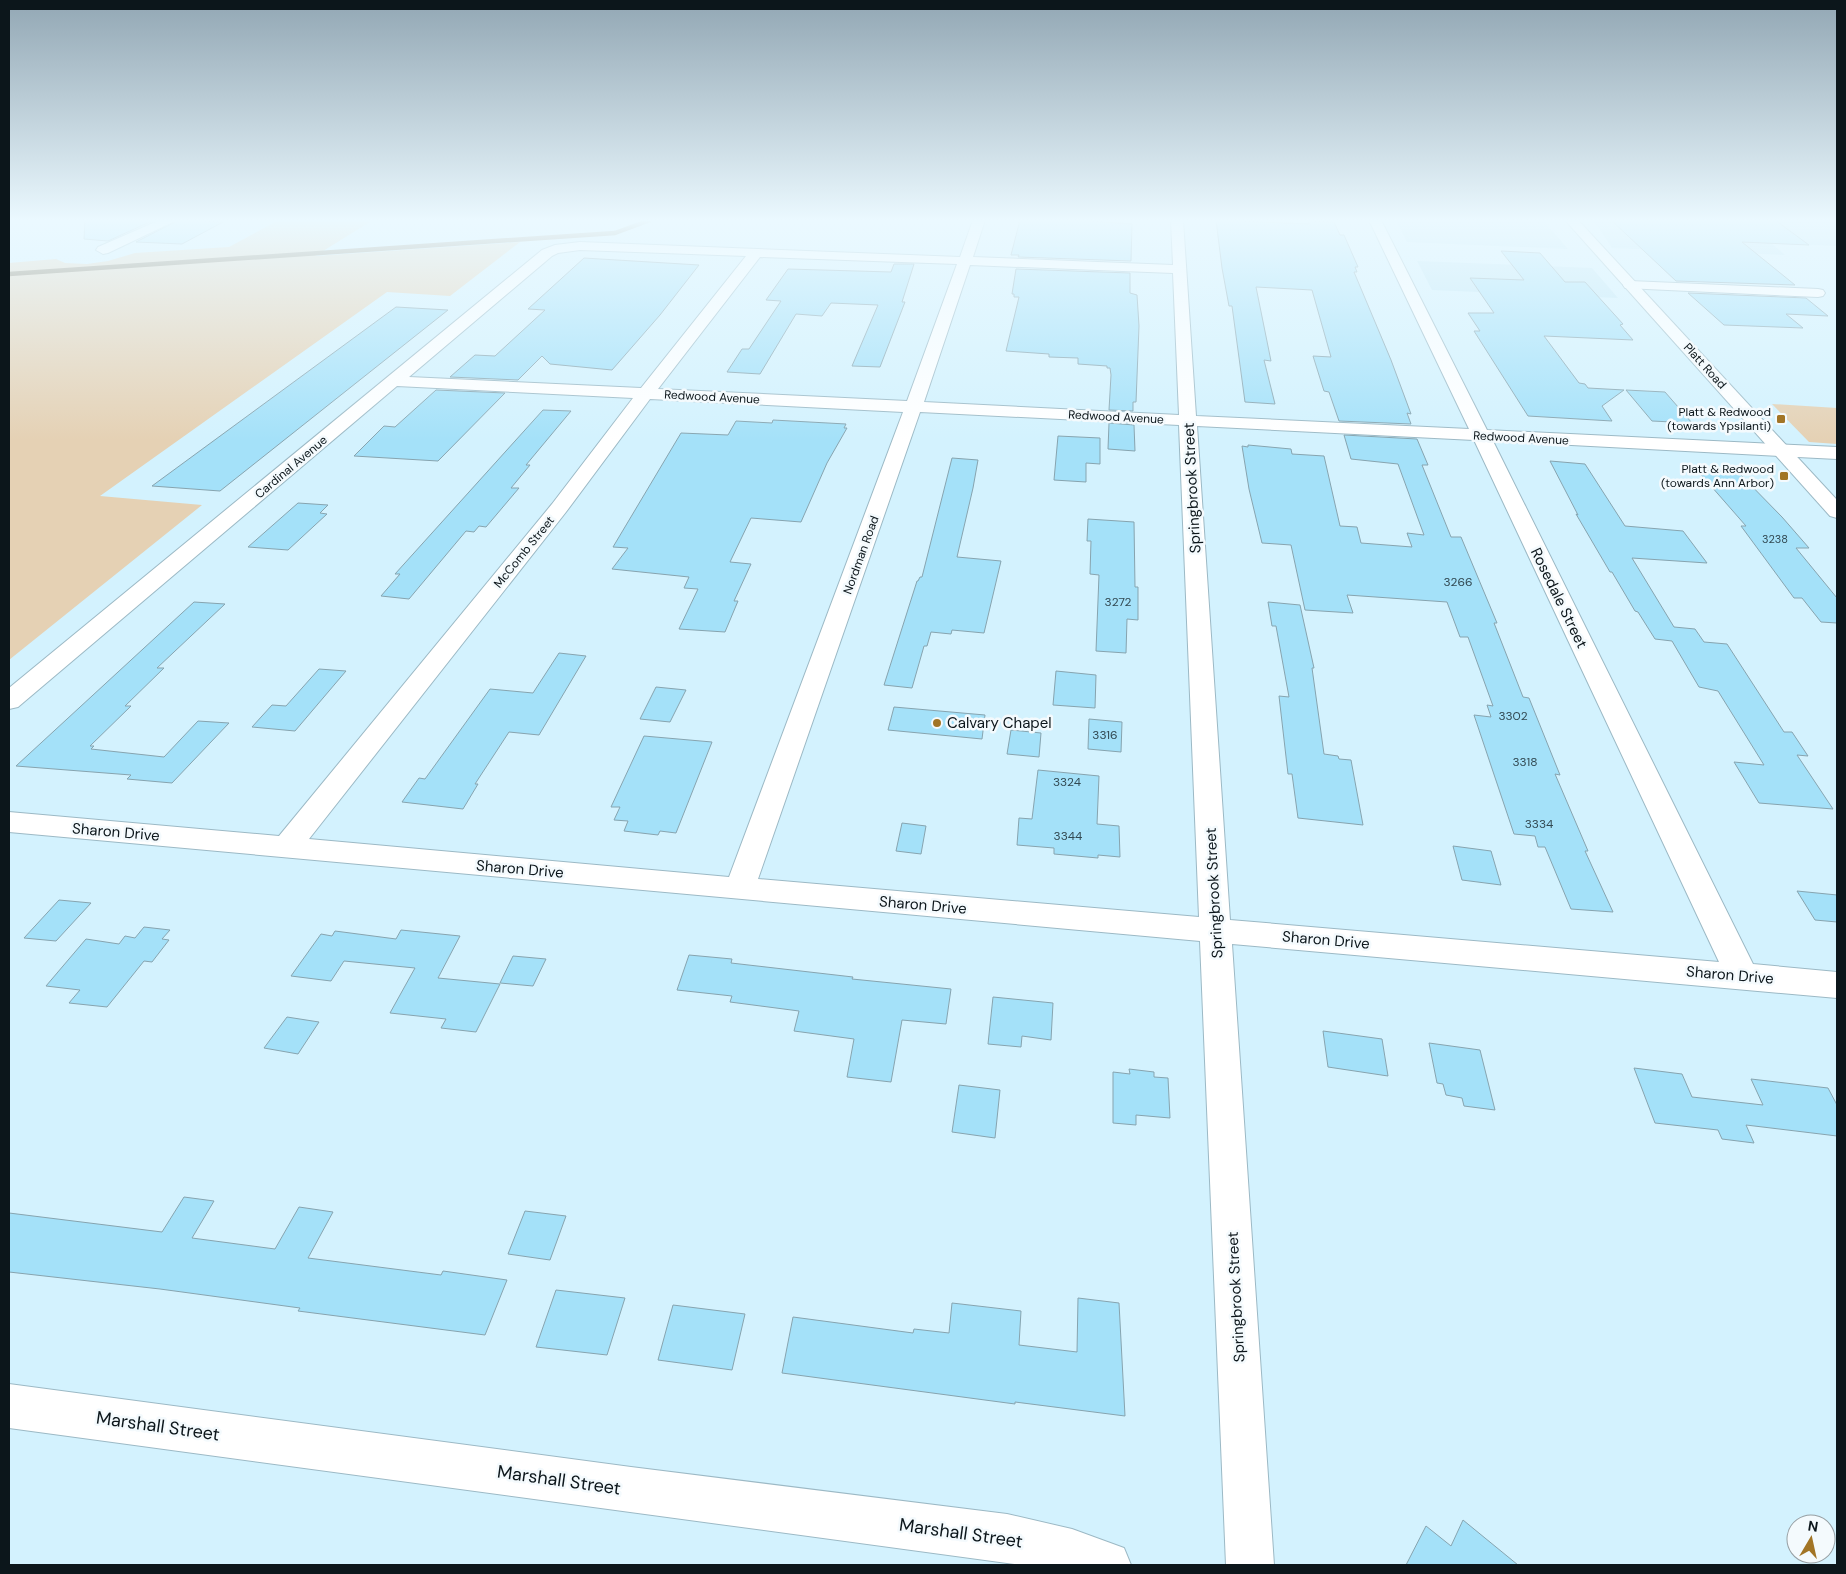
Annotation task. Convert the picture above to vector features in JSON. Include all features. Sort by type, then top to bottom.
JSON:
[{"type":"street","name":"Cardinal Avenue","points":[[9,701],[499,293]]},
{"type":"street","name":"McComb Street","points":[[287,847],[559,508],[724,293]]},
{"type":"street","name":"Nordman Road","points":[[739,889],[872,526],[953,293]]},
{"type":"street","name":"Springbrook Street","points":[[1181,293],[1250,1565]]},
{"type":"street","name":"Rosedale Street","points":[[1410,293],[1742,976]]},
{"type":"street","name":"Platt Road","points":[[1638,293],[1837,512]]},
{"type":"street","name":"Redwood Avenue","points":[[395,381],[1837,453]]},
{"type":"street","name":"Sharon Drive","points":[[9,822],[739,889],[1837,985]]},
{"type":"street","name":"Marshall Street","points":[[9,1406],[631,1490],[1007,1538],[1072,1552],[1107,1565]]},
{"type":"shaded area","points":[[9,293],[385,293],[100,496],[202,505],[9,660]]},
{"type":"shaded area","points":[[410,293],[453,293],[450,296]]},
{"type":"shaded area","points":[[1512,293],[1614,293],[1618,298]]},
{"type":"shaded area","points":[[1772,404],[1837,408],[1837,444],[1809,442]]},
{"type":"building","points":[[545,293],[677,293],[612,370],[550,364],[542,356],[518,380],[450,377],[475,355],[495,356],[545,310],[528,309]]},
{"type":"building","points":[[771,293],[905,293],[902,302],[905,302],[880,367],[852,366],[878,305],[831,303],[822,316],[796,314],[760,374],[727,372],[742,349],[749,349],[781,301],[766,300]]},
{"type":"building","points":[[1132,293],[1137,295],[1139,326],[1136,402],[1133,402],[1133,411],[1109,410],[1111,375],[1110,368],[1107,368],[1107,366],[1078,364],[1078,358],[1049,357],[1049,354],[1006,351],[1019,297],[1014,297],[1014,294],[1012,294]]},
{"type":"building","points":[[1227,293],[1257,293],[1271,361],[1264,360],[1275,404],[1245,402],[1232,306],[1229,306]]},
{"type":"building","points":[[1313,293],[1363,293],[1411,414],[1407,413],[1411,424],[1339,421],[1329,392],[1324,391],[1313,356],[1331,357]]},
{"type":"building","points":[[1481,293],[1595,293],[1623,324],[1620,325],[1633,340],[1544,336],[1579,383],[1585,384],[1588,388],[1624,390],[1602,406],[1612,421],[1528,416],[1474,331],[1480,331],[1468,313],[1494,313]]},
{"type":"building","points":[[1689,293],[1806,298],[1828,316],[1786,314],[1803,328],[1724,325]]},
{"type":"building","points":[[396,307],[448,310],[220,491],[152,486]]},
{"type":"building","points":[[436,390],[505,393],[438,461],[354,456],[384,426],[395,427]]},
{"type":"building","points":[[1626,390],[1665,392],[1692,423],[1652,421]]},
{"type":"building","points":[[543,410],[571,411],[526,465],[530,465],[511,488],[519,488],[486,527],[479,526],[474,532],[466,531],[409,599],[381,596],[400,574],[395,574]]},
{"type":"building","points":[[773,420],[846,424],[844,428],[847,428],[827,463],[801,522],[751,518],[730,562],[751,564],[734,601],[738,601],[725,632],[679,629],[698,589],[684,588],[689,577],[612,569],[628,548],[613,547],[681,433],[728,435],[736,421],[772,423]]},
{"type":"building","points":[[1109,423],[1134,425],[1135,451],[1108,449]]},
{"type":"building","points":[[1344,435],[1417,439],[1428,465],[1422,465],[1451,537],[1461,537],[1497,623],[1494,623],[1523,697],[1529,698],[1560,775],[1555,774],[1588,851],[1585,851],[1613,912],[1571,909],[1545,847],[1538,847],[1535,836],[1514,834],[1474,715],[1491,717],[1487,705],[1493,706],[1468,637],[1460,637],[1447,602],[1347,595],[1353,613],[1305,610],[1291,545],[1262,543],[1249,489],[1242,446],[1291,449],[1292,454],[1324,456],[1340,526],[1357,527],[1361,543],[1412,547],[1407,533],[1424,535],[1398,464],[1351,459]]},
{"type":"building","points":[[1058,436],[1100,438],[1100,464],[1086,463],[1086,482],[1054,480]]},
{"type":"building","points":[[952,458],[978,460],[957,557],[1001,561],[984,633],[952,630],[951,634],[931,632],[927,646],[924,646],[912,688],[884,685],[917,581],[922,577]]},
{"type":"building","points":[[1550,461],[1585,464],[1625,526],[1683,531],[1707,563],[1632,558],[1674,627],[1695,629],[1704,642],[1727,644],[1784,732],[1792,732],[1808,756],[1797,755],[1833,809],[1759,803],[1734,762],[1764,765],[1718,691],[1699,687],[1672,641],[1655,639],[1638,612],[1635,611],[1576,514],[1578,515]]},
{"type":"building","points":[[1697,470],[1738,472],[1782,517],[1809,548],[1796,548],[1837,598],[1837,623],[1821,622],[1802,598],[1794,598],[1741,526],[1746,526]]},
{"type":"building","points":[[298,503],[328,505],[320,513],[327,514],[288,550],[248,547]]},
{"type":"building","points":[[1088,519],[1134,522],[1135,587],[1138,587],[1138,620],[1127,619],[1126,653],[1096,651],[1099,575],[1090,574],[1091,541],[1087,541]]},
{"type":"building","points":[[194,602],[225,604],[157,668],[164,668],[125,706],[131,706],[90,746],[94,746],[91,749],[164,757],[198,721],[229,723],[172,783],[127,779],[131,775],[16,766]]},
{"type":"building","points":[[1268,602],[1300,605],[1314,668],[1312,668],[1324,754],[1338,756],[1339,759],[1351,760],[1363,825],[1298,818],[1292,774],[1288,774],[1279,696],[1289,697],[1276,626],[1272,626]]},
{"type":"building","points":[[559,653],[586,656],[539,735],[509,732],[475,784],[478,784],[463,809],[402,802],[419,778],[425,779],[490,689],[533,693]]},
{"type":"building","points":[[319,669],[346,671],[295,731],[252,727],[272,705],[286,706]]},
{"type":"building","points":[[1056,671],[1096,675],[1095,708],[1053,705]]},
{"type":"building","points":[[656,687],[686,690],[670,722],[640,719]]},
{"type":"building","name":"Calvary Chapel","points":[[894,707],[985,715],[982,739],[888,730]]},
{"type":"building","points":[[1089,719],[1122,722],[1121,752],[1088,749]]},
{"type":"building","points":[[1011,730],[1041,733],[1039,757],[1007,754]]},
{"type":"building","points":[[644,736],[712,742],[676,833],[660,831],[658,835],[624,831],[628,821],[614,820],[620,807],[611,807]]},
{"type":"building","points":[[1038,770],[1099,776],[1097,824],[1119,826],[1120,857],[1098,855],[1098,858],[1054,854],[1054,848],[1017,845],[1019,818],[1032,819]]},
{"type":"building","points":[[902,823],[926,826],[921,854],[896,851]]},
{"type":"building","points":[[1453,846],[1491,851],[1501,885],[1462,880]]},
{"type":"building","points":[[1797,891],[1837,895],[1837,922],[1815,920]]},
{"type":"building","points":[[59,900],[91,903],[56,941],[24,938]]},
{"type":"building","points":[[144,927],[170,930],[162,939],[169,940],[152,962],[144,961],[107,1007],[69,1003],[80,990],[46,986],[86,939],[119,944],[125,936],[135,938]]},
{"type":"building","points":[[401,930],[460,936],[438,978],[500,984],[476,1032],[441,1028],[446,1019],[390,1013],[415,968],[344,961],[331,981],[291,976],[321,934],[332,936],[335,931],[396,939]]},
{"type":"building","points":[[689,955],[732,959],[731,963],[853,977],[852,979],[951,989],[946,1024],[902,1020],[891,1082],[847,1077],[854,1039],[794,1031],[799,1011],[730,1002],[732,996],[677,990]]},
{"type":"building","points":[[513,956],[546,959],[533,986],[500,983]]},
{"type":"building","points":[[993,997],[1053,1003],[1051,1040],[1022,1036],[1021,1047],[988,1044]]},
{"type":"building","points":[[287,1017],[319,1022],[298,1054],[264,1048]]},
{"type":"building","points":[[1323,1031],[1382,1039],[1388,1076],[1328,1067]]},
{"type":"building","points":[[1429,1043],[1480,1050],[1495,1110],[1464,1106],[1462,1098],[1446,1095],[1443,1084],[1437,1083]]},
{"type":"building","points":[[1634,1068],[1682,1074],[1692,1097],[1763,1105],[1751,1079],[1828,1088],[1837,1105],[1837,1136],[1746,1125],[1754,1143],[1722,1139],[1718,1130],[1655,1123]]},
{"type":"building","points":[[1129,1069],[1154,1072],[1154,1077],[1168,1078],[1170,1118],[1136,1115],[1136,1125],[1113,1123],[1113,1072],[1130,1074]]},
{"type":"building","points":[[959,1085],[1000,1090],[995,1138],[952,1132]]},
{"type":"building","points":[[184,1197],[214,1201],[192,1238],[275,1249],[299,1207],[333,1212],[308,1258],[441,1275],[443,1271],[507,1280],[485,1335],[298,1311],[300,1308],[160,1289],[9,1272],[9,1213],[162,1232]]},
{"type":"building","points":[[525,1211],[566,1216],[550,1260],[508,1254]]},
{"type":"building","points":[[556,1290],[625,1298],[607,1355],[536,1347]]},
{"type":"building","points":[[1078,1298],[1119,1303],[1125,1416],[1015,1402],[1015,1404],[782,1373],[793,1317],[913,1333],[914,1329],[949,1333],[952,1303],[1021,1311],[1019,1345],[1077,1352]]},
{"type":"building","points":[[673,1305],[745,1314],[732,1370],[658,1360]]},
{"type":"building","points":[[1463,1520],[1518,1565],[1406,1565],[1426,1526],[1451,1546]]},
{"type":"place","name":"Platt & Redwood (towards Ypsilanti)","points":[[1781,419]]},
{"type":"place","name":"Platt & Redwood (towards Ann Arbor)","points":[[1784,476]]},
{"type":"place","name":"Calvary Chapel","points":[[937,723]]}]
